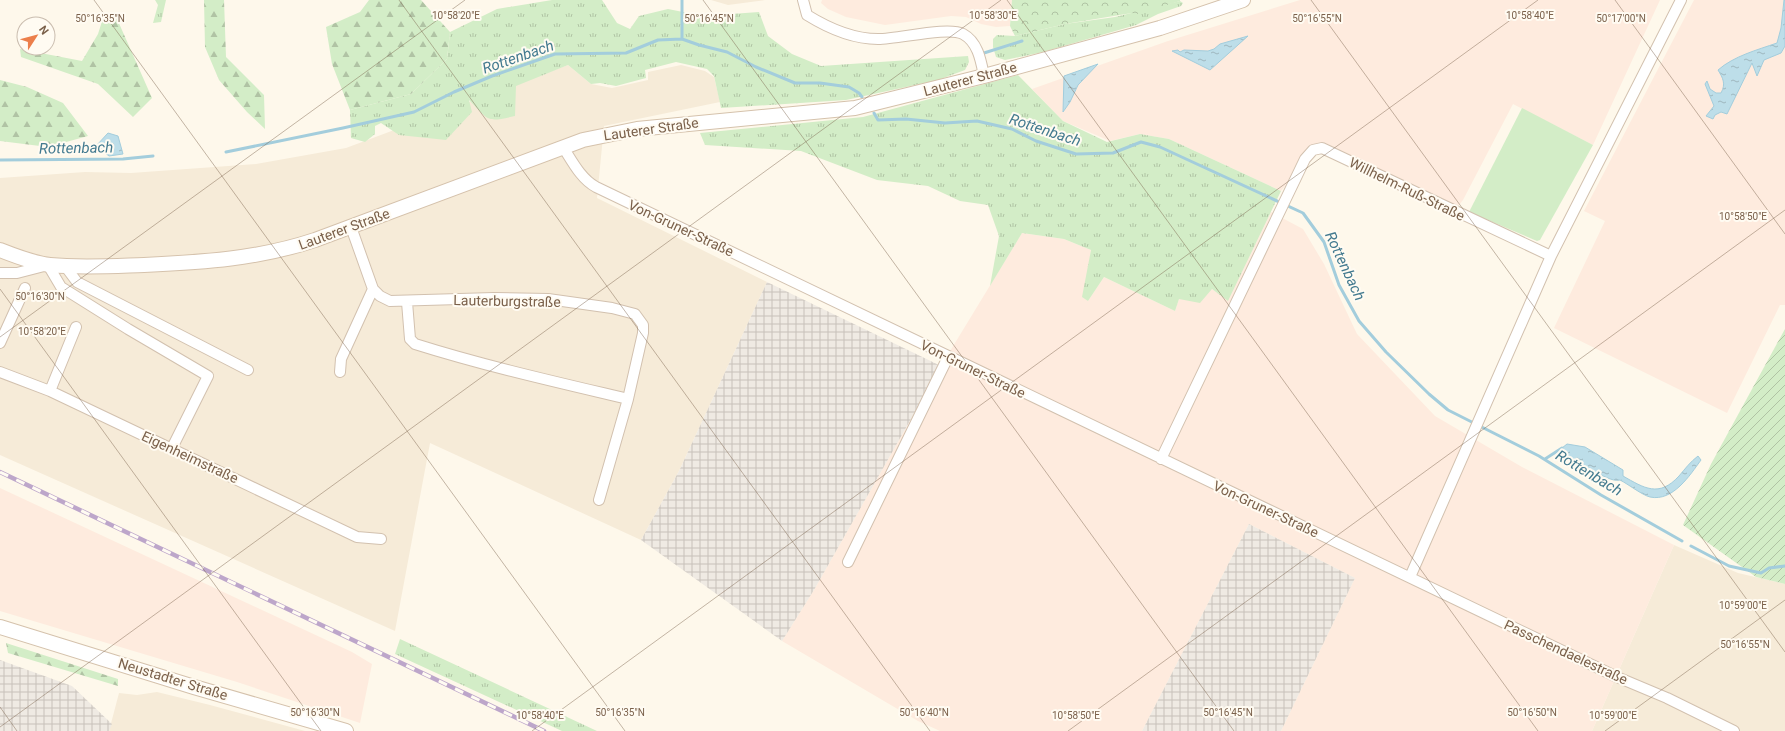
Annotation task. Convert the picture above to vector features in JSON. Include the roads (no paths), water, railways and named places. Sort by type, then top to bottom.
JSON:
[{"type":"street","points":[[803,0],[807,15],[817,21],[862,38],[897,38],[950,31],[962,33],[977,50],[984,76]]},
{"type":"street","name":"Lauterer Straße","points":[[0,250],[48,265],[122,266],[230,260],[296,247],[583,140],[637,129],[855,108],[984,76],[1160,28],[1242,0]]},
{"type":"street","points":[[1410,577],[1550,256],[1681,0]]},
{"type":"street","name":"Von-Gruner-Straße","points":[[563,147],[578,170],[591,185],[1399,572]]},
{"type":"street","name":"Willhelm-Ruß-Straße","points":[[1161,459],[1305,158],[1313,150],[1322,148],[1550,256]]},
{"type":"street","points":[[340,372],[341,359],[373,289],[351,227]]},
{"type":"street","points":[[0,273],[17,273],[48,265],[61,287],[128,329],[208,376],[172,448]]},
{"type":"street","points":[[65,266],[77,282],[248,370]]},
{"type":"street","points":[[0,343],[25,288]]},
{"type":"street","name":"Lauterburgstraße","points":[[373,289],[380,296],[390,301],[407,302],[494,298],[548,299],[630,311],[639,318],[643,325],[643,334],[628,399],[599,500]]},
{"type":"street","points":[[407,302],[410,339],[415,344],[457,357],[628,399]]},
{"type":"street","points":[[50,391],[76,327]]},
{"type":"street","points":[[848,562],[948,357]]},
{"type":"street","name":"Eigenheimstraße","points":[[0,372],[50,391],[357,537],[380,539]]},
{"type":"street","name":"Passchendaelestraße","points":[[1399,572],[1617,677],[1667,698],[1734,731]]},
{"type":"street","name":"Neustadter Straße","points":[[0,627],[194,687],[346,731]]},
{"type":"water","points":[[1784,0],[1785,46],[1781,53],[1764,60],[1757,76],[1752,63],[1727,114],[1721,112],[1715,115],[1713,119],[1706,116],[1714,106],[1705,84],[1707,81],[1710,89],[1716,93],[1721,93],[1723,81],[1718,70],[1738,57],[1777,43],[1781,28]]},
{"type":"water","points":[[1248,36],[1210,70],[1172,51],[1208,51],[1214,49],[1220,44]]},
{"type":"water","points":[[1098,64],[1078,85],[1070,102],[1063,112],[1064,76]]},
{"type":"water","points":[[108,133],[118,136],[123,154],[109,156],[96,146]]},
{"type":"water","points":[[1567,444],[1585,447],[1623,470],[1623,476],[1651,489],[1665,487],[1672,483],[1698,456],[1701,460],[1680,486],[1666,495],[1650,497],[1620,480],[1613,480],[1593,473],[1564,454],[1562,448]]},
{"type":"waterway","points":[[682,0],[682,39]]},
{"type":"waterway","name":"Rottenbach","points":[[226,152],[414,112],[454,92],[492,76],[555,54],[626,53],[658,40],[682,39],[727,52],[756,67],[795,83],[820,83],[849,87],[859,93],[862,97]]},
{"type":"waterway","name":"Rottenbach","points":[[984,53],[1022,41]]},
{"type":"waterway","name":"Rottenbach","points":[[874,113],[878,120],[906,119],[945,123],[977,121],[1012,129],[1036,141],[1076,154],[1113,153],[1141,142],[1160,147],[1303,213],[1324,242],[1339,285],[1359,321],[1386,352],[1429,394],[1448,410],[1539,456],[1601,495],[1682,541]]},
{"type":"waterway","name":"Rottenbach","points":[[0,160],[123,159],[153,156]]},
{"type":"waterway","points":[[1545,459],[1562,448]]},
{"type":"waterway","name":"Rottenbach","points":[[1691,546],[1729,566],[1761,573],[1769,568],[1785,566]]},
{"type":"railway","points":[[0,472],[544,731]]}]
